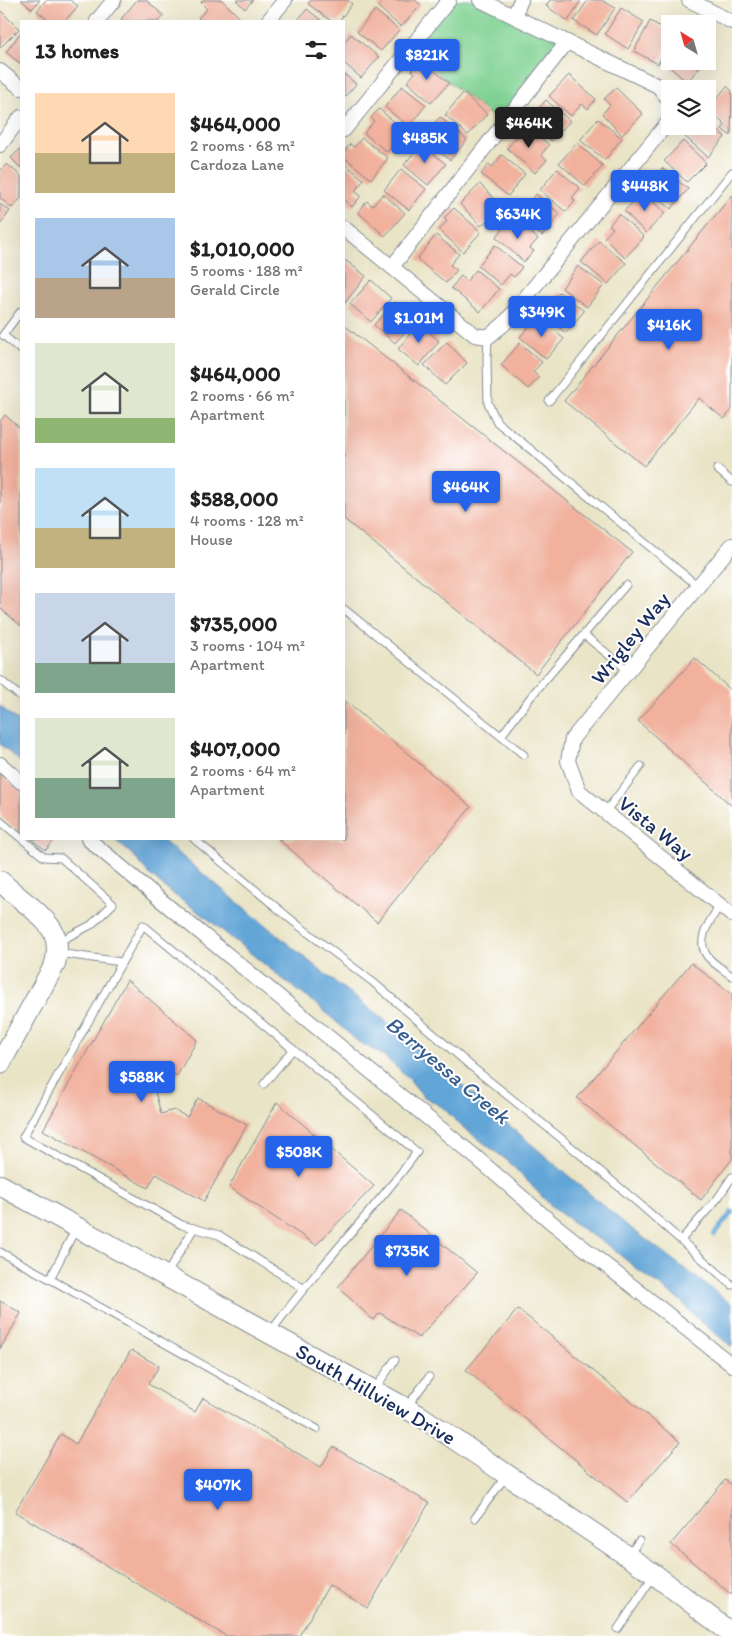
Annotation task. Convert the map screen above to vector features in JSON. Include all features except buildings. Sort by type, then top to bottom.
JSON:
[{"type":"street","points":[[269,20],[285,0]]},
{"type":"street","points":[[345,129],[449,0]]},
{"type":"street","points":[[480,0],[658,86],[661,90]]},
{"type":"street","points":[[514,16],[522,0]]},
{"type":"street","points":[[689,0],[732,22]]},
{"type":"street","points":[[98,20],[112,1]]},
{"type":"street","points":[[392,267],[567,42]]},
{"type":"street","points":[[0,71],[20,87]]},
{"type":"street","points":[[0,145],[20,118]]},
{"type":"street","points":[[345,229],[475,335],[488,337],[504,324],[661,131]]},
{"type":"street","name":"Wrigley Way","points":[[568,761],[572,739],[732,545]]},
{"type":"street","name":"Vista Way","points":[[568,761],[578,791],[732,915]]},
{"type":"street","points":[[0,764],[20,781]]},
{"type":"street","points":[[89,840],[478,1159],[551,1222],[732,1365]]},
{"type":"street","points":[[0,881],[46,921],[54,931],[58,948],[55,964],[0,1064]]},
{"type":"street","name":"South Hillview Drive","points":[[0,1185],[406,1408],[507,1474],[633,1548],[654,1574],[732,1634]]},
{"type":"lane","points":[[548,401],[732,172]]},
{"type":"lane","points":[[20,312],[3,335],[20,349]]},
{"type":"lane","points":[[488,337],[488,403],[496,422],[698,586]]},
{"type":"lane","points":[[717,469],[732,482]]},
{"type":"lane","points":[[501,736],[533,694],[626,585]]},
{"type":"lane","points":[[345,611],[524,755]]},
{"type":"lane","points":[[584,635],[628,671]]},
{"type":"lane","points":[[0,680],[20,696]]},
{"type":"lane","points":[[605,812],[641,766]]},
{"type":"lane","points":[[0,821],[20,838]]},
{"type":"lane","points":[[23,840],[44,858],[61,858],[113,904],[91,925],[58,948]]},
{"type":"lane","points":[[195,840],[294,922],[374,983],[472,1067],[623,1190],[732,1285]]},
{"type":"lane","points":[[720,905],[704,933],[703,948],[708,957],[732,976]]},
{"type":"lane","points":[[270,1333],[303,1288],[400,1175],[417,1152],[143,924],[23,1137],[182,1225],[219,1235],[303,1288]]},
{"type":"lane","points":[[58,948],[122,962]]},
{"type":"lane","points":[[264,1084],[293,1049]]},
{"type":"lane","points":[[680,1240],[718,1198],[732,1177]]},
{"type":"lane","points":[[50,1279],[76,1227]]},
{"type":"lane","points":[[166,1276],[194,1228]]},
{"type":"lane","points":[[0,1252],[317,1429]]},
{"type":"lane","points":[[374,1390],[395,1360]]},
{"type":"lane","points":[[406,1408],[429,1376]]},
{"type":"lane","points":[[475,1518],[507,1474]]},
{"type":"lane","points":[[618,1629],[654,1574]]},
{"type":"green space","points":[[449,0],[480,0],[567,42],[503,125],[409,50]]},
{"type":"water","points":[[0,706],[20,723],[20,761],[0,744]]},
{"type":"water","points":[[115,840],[162,840],[321,971],[396,1029],[624,1223],[732,1305],[732,1347],[693,1315],[681,1301],[638,1270],[607,1244],[553,1208],[508,1161],[460,1125],[442,1107],[423,1096],[410,1080],[383,1055],[357,1041],[321,1008],[203,915],[170,892],[150,875],[134,856]]},
{"type":"waterway","points":[[714,1235],[732,1212]]},
{"type":"water label","name":"Berryessa Creek","points":[[448,1070]]}]
